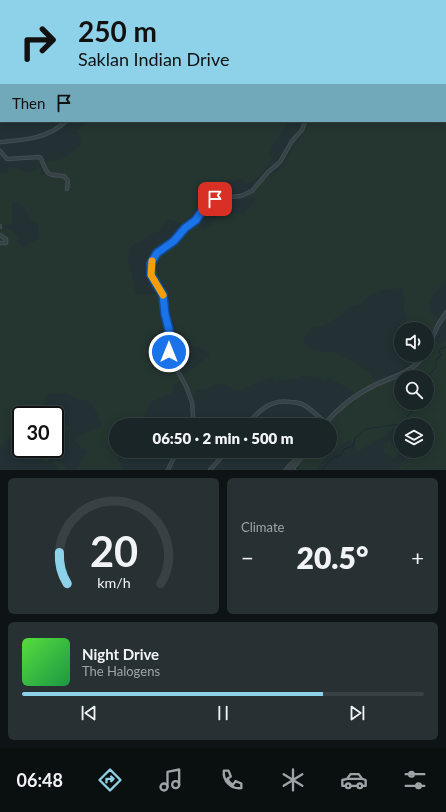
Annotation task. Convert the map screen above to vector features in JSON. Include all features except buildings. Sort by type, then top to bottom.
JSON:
[{"type":"street","points":[[0,142],[39,137],[58,129],[65,122]]},
{"type":"street","points":[[193,418],[192,402],[189,392],[172,361],[169,352],[169,330],[165,314],[164,300],[162,292],[151,275],[152,260],[160,250],[174,241],[185,228],[196,220],[210,202],[218,198],[241,196],[252,191],[268,172],[280,162],[292,141],[302,130],[305,122]]},
{"type":"street","points":[[0,151],[7,159],[41,158],[46,172],[49,175],[64,176],[68,181],[67,189]]},
{"type":"street","points":[[0,235],[6,240],[6,243],[0,243]]},
{"type":"street","points":[[434,334],[446,313]]},
{"type":"street","points":[[330,418],[346,402],[374,386],[404,374],[418,362]]},
{"type":"street","points":[[253,418],[263,408],[271,403],[280,401],[295,402],[303,405],[318,418]]},
{"type":"street","points":[[168,470],[174,458]]},
{"type":"street","points":[[210,470],[221,458]]},
{"type":"street","points":[[286,470],[297,458]]},
{"type":"street","points":[[289,466],[292,470],[300,458]]},
{"type":"green space","points":[[86,122],[290,122],[281,132],[273,145],[269,155],[273,158],[257,178],[245,184],[243,180],[240,179],[233,182],[227,180],[221,181],[213,188],[213,196],[202,198],[191,216],[183,225],[169,219],[160,231],[149,235],[130,247],[128,258],[136,293],[143,295],[157,293],[159,299],[160,317],[164,331],[164,356],[167,357],[181,381],[173,385],[172,393],[150,402],[144,418],[109,418],[109,458],[118,458],[122,470],[76,470],[87,452],[74,441],[76,437],[102,426],[97,413],[89,401],[79,399],[67,393],[47,394],[45,396],[43,406],[12,406],[12,438],[9,438],[0,448],[0,228],[8,228],[13,231],[18,238],[17,242],[23,247],[38,239],[38,223],[32,220],[18,202],[12,201],[13,218],[11,225],[3,225],[0,222],[0,172],[8,173],[9,168],[12,167],[28,173],[38,167],[41,169],[40,174],[43,175],[48,171],[46,161],[60,160],[80,146],[81,142],[76,131],[85,125]]},
{"type":"green space","points":[[307,122],[446,122],[446,281],[429,300],[430,312],[438,319],[434,327],[434,322],[407,322],[404,307],[405,298],[402,288],[380,291],[369,296],[361,304],[349,307],[343,314],[325,325],[311,328],[304,339],[304,343],[310,348],[324,352],[332,351],[357,364],[370,373],[375,381],[394,374],[394,410],[434,410],[434,370],[403,370],[412,364],[412,362],[434,362],[434,341],[440,343],[446,341],[446,470],[398,470],[405,458],[434,458],[434,418],[394,418],[394,428],[384,437],[362,449],[357,450],[350,439],[337,450],[337,418],[335,418],[344,408],[357,399],[353,391],[329,378],[324,381],[302,375],[298,379],[275,380],[272,377],[236,391],[228,386],[218,384],[198,390],[193,396],[183,375],[209,356],[209,353],[202,348],[190,346],[175,354],[171,353],[171,333],[175,330],[175,326],[170,315],[170,301],[166,291],[156,278],[154,278],[153,266],[155,259],[160,252],[173,245],[197,222],[202,230],[211,226],[217,215],[244,213],[255,201],[253,198],[246,199],[245,197],[255,191],[267,177],[280,169],[302,136]]},
{"type":"green space","points":[[64,422],[70,428],[65,435],[64,432]]},
{"type":"green space","points":[[390,439],[394,446],[394,458],[392,459],[390,455],[385,453],[384,445]]},
{"type":"green space","points":[[40,458],[50,458],[46,463]]},
{"type":"green space","points":[[303,458],[327,458],[317,470],[299,470],[297,466]]},
{"type":"green space","points":[[55,460],[63,463],[66,470],[58,470],[54,464]]},
{"type":"waterway","points":[[434,370],[436,367],[436,359],[441,355],[439,352],[440,349],[446,347]]},
{"type":"waterway","points":[[322,470],[333,458],[341,455],[344,449],[353,446],[355,438],[365,429],[401,424],[414,410]]},
{"type":"slow traffic","points":[[152,261],[151,275],[163,295]]},
{"type":"route","points":[[169,352],[169,330],[164,309],[163,295],[151,275],[151,263],[154,256],[160,250],[170,245],[185,228],[196,220],[205,206],[215,199]]}]
